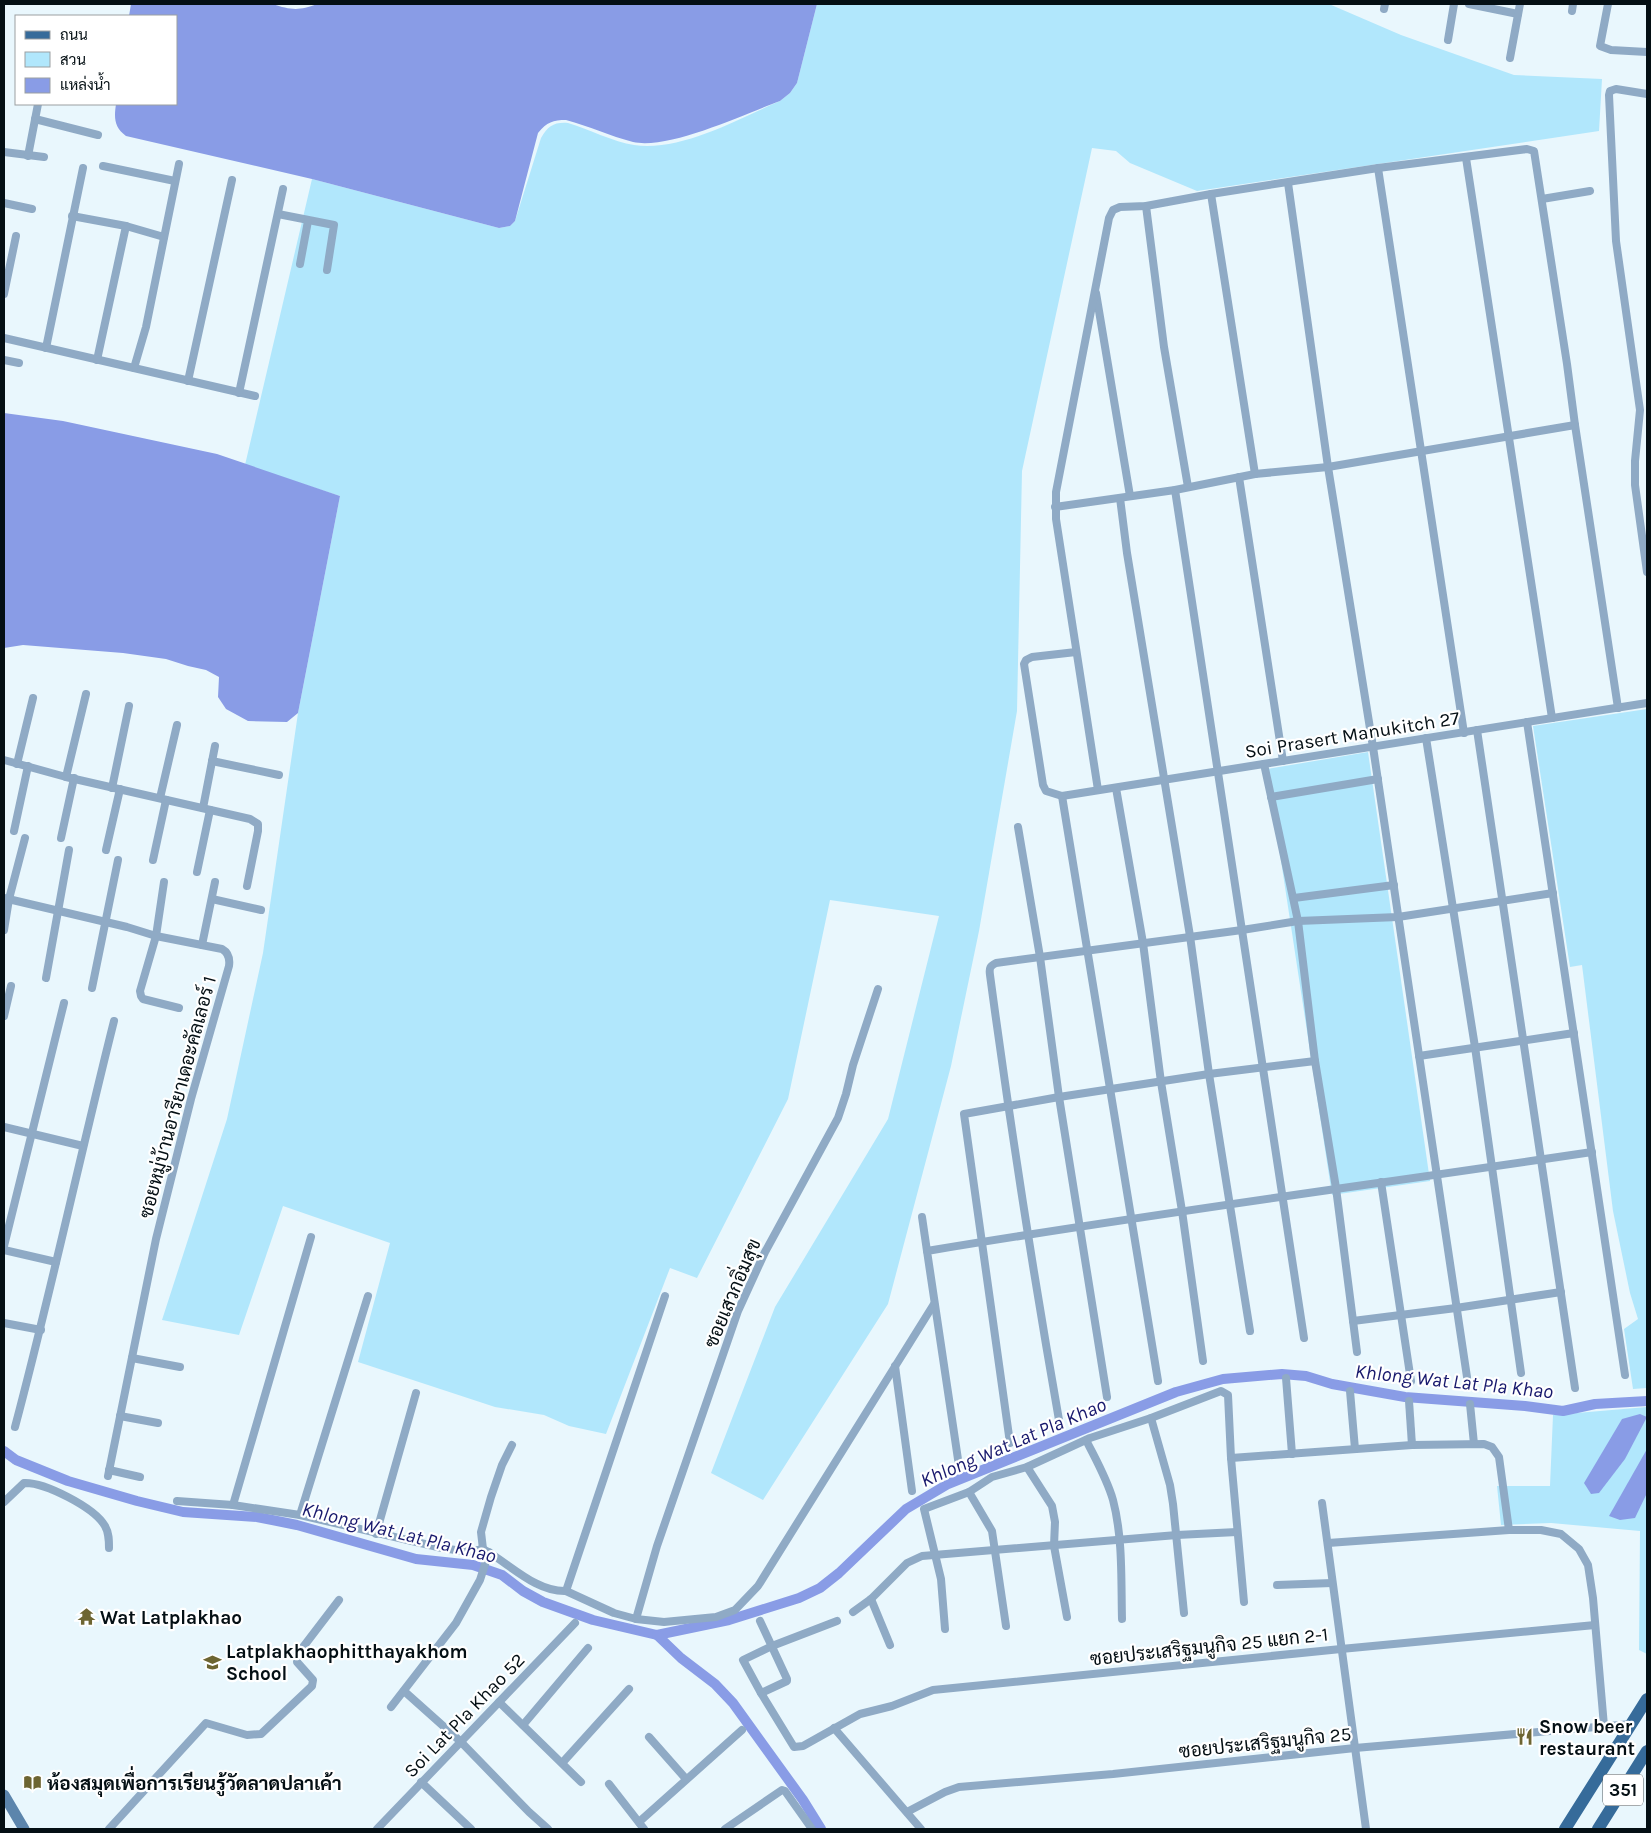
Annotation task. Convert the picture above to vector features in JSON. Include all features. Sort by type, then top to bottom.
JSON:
[{"type":"main road","name":"351","points":[[1565,1829],[1647,1699]]},
{"type":"main road","name":"351","points":[[1598,1829],[1647,1750]]},
{"type":"main road","points":[[4,1795],[24,1829]]},
{"type":"street","points":[[1448,40],[1454,4]]},
{"type":"street","points":[[1470,4],[1518,14]]},
{"type":"street","points":[[1510,58],[1520,4]]},
{"type":"street","points":[[1608,4],[1600,46],[1611,50],[1647,52]]},
{"type":"street","points":[[1647,94],[1616,89],[1610,91],[1609,95],[1616,241],[1640,410],[1634,475],[1643,521],[1647,572]]},
{"type":"street","points":[[28,156],[38,105]]},
{"type":"street","points":[[35,119],[98,135]]},
{"type":"street","points":[[1098,790],[1055,507],[1056,492],[1110,218],[1113,210],[1120,207],[1146,206],[1378,168],[1532,150],[1536,156],[1618,708]]},
{"type":"street","points":[[4,152],[44,157]]},
{"type":"street","points":[[1466,158],[1552,718]]},
{"type":"street","points":[[134,368],[146,327],[179,164]]},
{"type":"street","points":[[103,166],[175,181]]},
{"type":"street","points":[[46,348],[83,168]]},
{"type":"street","points":[[1378,168],[1464,732]]},
{"type":"street","points":[[188,381],[232,180]]},
{"type":"street","points":[[1288,183],[1328,467],[1378,779],[1467,1377]]},
{"type":"street","points":[[239,393],[283,189]]},
{"type":"street","points":[[1542,199],[1590,191]]},
{"type":"street","points":[[1211,194],[1255,474]]},
{"type":"street","points":[[4,203],[32,209]]},
{"type":"street","points":[[1146,206],[1164,347],[1188,487]]},
{"type":"street","points":[[278,214],[334,225],[327,270]]},
{"type":"street","points":[[72,216],[126,226],[164,237]]},
{"type":"street","points":[[300,264],[308,221]]},
{"type":"street","points":[[97,360],[126,226]]},
{"type":"street","points":[[4,294],[16,236]]},
{"type":"street","points":[[1095,288],[1130,496]]},
{"type":"street","points":[[4,338],[255,396]]},
{"type":"street","points":[[4,360],[19,364]]},
{"type":"street","points":[[1055,507],[1175,490],[1255,474],[1328,467],[1575,426]]},
{"type":"street","points":[[1239,477],[1282,761]]},
{"type":"street","points":[[1175,490],[1220,771],[1242,930],[1304,1338]]},
{"type":"street","points":[[1120,498],[1128,563],[1190,936],[1209,1074],[1250,1331]]},
{"type":"street","points":[[1076,652],[1032,657],[1026,660],[1024,664],[1043,785],[1046,790],[1062,796],[1158,1381]]},
{"type":"street","points":[[61,838],[86,694]]},
{"type":"street","points":[[18,764],[33,698]]},
{"type":"street","name":"Soi Prasert Manukitch 27","points":[[1062,796],[1647,703]]},
{"type":"street","points":[[106,850],[129,706]]},
{"type":"street","points":[[1526,722],[1554,893],[1625,1375]]},
{"type":"street","points":[[154,860],[177,725]]},
{"type":"street","points":[[1477,730],[1576,1388]]},
{"type":"street","points":[[1426,738],[1475,1048],[1521,1373]]},
{"type":"street","points":[[197,872],[215,746]]},
{"type":"street","points":[[4,760],[70,778],[250,819],[258,824],[248,886]]},
{"type":"street","points":[[212,761],[279,775]]},
{"type":"street","points":[[1264,764],[1298,921],[1315,1061],[1336,1188],[1357,1352]]},
{"type":"street","points":[[14,831],[28,766]]},
{"type":"street","points":[[1272,797],[1378,779]]},
{"type":"street","points":[[1116,788],[1143,943],[1161,1082],[1182,1211],[1203,1361]]},
{"type":"street","points":[[1018,827],[1040,957],[1059,1097],[1107,1397]]},
{"type":"street","points":[[4,930],[6,899],[25,838]]},
{"type":"street","points":[[46,978],[69,850]]},
{"type":"street","points":[[92,988],[107,922],[118,860]]},
{"type":"street","points":[[164,882],[156,936],[140,991],[144,999],[179,1008]]},
{"type":"street","points":[[202,945],[215,882]]},
{"type":"street","points":[[1294,898],[1394,885]]},
{"type":"street","points":[[1059,1420],[1007,1107],[989,968],[996,963],[1298,921],[1398,917],[1554,893]]},
{"type":"street","name":"ซอยหมู่บ้านอารียาเดอะคัลเลอร์ 1","points":[[6,899],[225,951],[229,958],[229,966],[191,1099],[156,1239],[109,1473],[140,1477]]},
{"type":"street","points":[[212,900],[261,910]]},
{"type":"street","points":[[4,1016],[11,986]]},
{"type":"street","name":"ซอยเสวกอิ่มสุข","points":[[636,1619],[657,1546],[738,1311],[765,1252],[838,1118],[846,1094],[852,1065],[878,989]]},
{"type":"street","points":[[56,1262],[4,1248],[64,1003]]},
{"type":"street","points":[[15,1427],[41,1330],[114,1021]]},
{"type":"street","points":[[1419,1056],[1574,1033]]},
{"type":"street","points":[[1010,1443],[963,1115],[965,1112],[1007,1107],[1209,1074],[1315,1061]]},
{"type":"street","points":[[4,1127],[83,1146]]},
{"type":"street","points":[[927,1250],[1230,1203],[1592,1152]]},
{"type":"street","points":[[1381,1182],[1411,1381]]},
{"type":"street","points":[[922,1217],[959,1466]]},
{"type":"street","points":[[233,1505],[311,1237]]},
{"type":"street","points":[[1353,1321],[1510,1301],[1561,1292]]},
{"type":"street","points":[[300,1515],[368,1296]]},
{"type":"street","points":[[566,1591],[665,1296]]},
{"type":"street","points":[[177,1501],[233,1505],[300,1515],[451,1550],[486,1553],[541,1586],[558,1592],[566,1591],[614,1612],[636,1619],[664,1622],[716,1617],[735,1610],[758,1586],[934,1304]]},
{"type":"street","points":[[4,1322],[41,1330]]},
{"type":"street","points":[[132,1358],[180,1367]]},
{"type":"street","points":[[894,1366],[912,1491]]},
{"type":"street","points":[[1286,1378],[1292,1454]]},
{"type":"street","points":[[945,1629],[941,1579],[924,1509],[969,1492],[992,1477],[1027,1467],[1086,1440],[1221,1391],[1228,1395],[1231,1458],[1244,1602]]},
{"type":"street","points":[[1350,1391],[1355,1448]]},
{"type":"street","points":[[376,1534],[416,1393]]},
{"type":"street","points":[[1409,1400],[1412,1445]]},
{"type":"street","points":[[1470,1404],[1474,1444]]},
{"type":"street","points":[[120,1416],[158,1422]]},
{"type":"street","points":[[1151,1418],[1170,1485],[1177,1535],[1184,1613]]},
{"type":"street","points":[[1086,1440],[1111,1495],[1119,1540],[1122,1619]]},
{"type":"street","points":[[1231,1458],[1355,1448],[1484,1444],[1492,1447],[1499,1457],[1509,1530]]},
{"type":"street","points":[[391,1707],[456,1623],[480,1580],[486,1553],[481,1532],[490,1497],[512,1445]]},
{"type":"street","points":[[1027,1467],[1052,1506],[1055,1522],[1054,1546],[1067,1618]]},
{"type":"street","points":[[4,1502],[24,1483],[35,1484],[70,1498],[86,1508],[104,1524],[109,1536],[109,1548]]},
{"type":"street","points":[[969,1492],[992,1531],[1006,1626]]},
{"type":"street","points":[[1322,1504],[1366,1829]]},
{"type":"street","points":[[1328,1544],[1509,1530],[1552,1530],[1561,1534],[1578,1549],[1588,1564],[1604,1726]]},
{"type":"street","points":[[853,1612],[871,1599],[907,1563],[922,1556],[1177,1535],[1237,1532]]},
{"type":"street","points":[[1277,1585],[1332,1583]]},
{"type":"street","points":[[871,1599],[890,1645]]},
{"type":"street","points":[[109,1829],[206,1723],[248,1734],[261,1734],[312,1686],[313,1680],[297,1662],[297,1655],[339,1600]]},
{"type":"street","points":[[760,1621],[772,1646],[787,1680],[760,1693],[743,1660],[772,1646],[837,1621]]},
{"type":"street","name":"Soi Lat Pla Khao 52","points":[[381,1828],[421,1782],[575,1623]]},
{"type":"street","name":"ซอยประเสริฐมนูกิจ 25 แยก 2-1","points":[[760,1693],[794,1747],[803,1746],[860,1714],[892,1706],[933,1690],[1595,1625]]},
{"type":"street","points":[[523,1725],[588,1648]]},
{"type":"street","points":[[563,1762],[629,1689]]},
{"type":"street","points":[[404,1691],[460,1742],[548,1829]]},
{"type":"street","points":[[498,1702],[582,1782]]},
{"type":"street","name":"ซอยประเสริฐมนูกิจ 25","points":[[908,1812],[945,1792],[959,1787],[1113,1774],[1355,1748],[1631,1724]]},
{"type":"street","points":[[834,1728],[921,1829]]},
{"type":"street","points":[[639,1822],[742,1730]]},
{"type":"street","points":[[649,1736],[686,1779]]},
{"type":"street","points":[[421,1782],[471,1829]]},
{"type":"street","points":[[609,1784],[644,1829]]},
{"type":"street","points":[[725,1829],[782,1790],[785,1791],[812,1829]]},
{"type":"green space","points":[[817,4],[1329,4],[1401,35],[1514,75],[1602,79],[1599,131],[1197,191],[1130,163],[1116,151],[1092,148],[1022,471],[1017,711],[979,931],[951,1066],[888,1304],[763,1500],[711,1473],[775,1307],[888,1119],[939,916],[830,900],[788,1099],[697,1278],[670,1268],[606,1434],[569,1426],[544,1415],[495,1407],[358,1362],[390,1243],[283,1206],[239,1335],[162,1320],[227,1119],[263,953],[298,713],[340,496],[245,465],[312,179],[499,228],[510,226],[515,221],[541,138],[546,130],[552,126],[559,123],[568,123],[626,143],[652,146],[689,139],[727,125],[780,101],[790,93],[797,83]]},
{"type":"green space","points":[[1647,709],[1647,1388],[1633,1389],[1624,1329],[1638,1319],[1630,1293],[1613,1211],[1582,965],[1570,967],[1533,726]]},
{"type":"green space","points":[[1368,752],[1430,1181],[1332,1195],[1267,769]]},
{"type":"green space","points":[[1647,1407],[1647,1654],[1639,1650],[1640,1531],[1551,1523],[1501,1525],[1497,1486],[1550,1486],[1553,1415]]},
{"type":"water","points":[[131,4],[272,4],[295,9],[317,4],[817,4],[797,83],[790,93],[780,101],[686,136],[648,143],[633,142],[566,120],[550,122],[538,133],[515,221],[510,226],[499,228],[312,179],[126,136],[117,126],[116,105],[178,105],[178,15],[129,15]]},
{"type":"water","points":[[4,413],[63,421],[217,454],[340,496],[298,713],[287,722],[248,721],[226,709],[218,697],[219,677],[206,670],[166,659],[123,653],[23,645],[4,648]]},
{"type":"water","points":[[1640,1414],[1647,1417],[1625,1459],[1599,1493],[1591,1494],[1584,1483],[1622,1419]]},
{"type":"water","points":[[1647,1449],[1647,1493],[1635,1518],[1620,1520],[1609,1516]]},
{"type":"waterway","name":"Khlong Wat Lat Pla Khao","points":[[4,1451],[16,1460],[68,1481],[137,1501],[183,1512],[257,1517],[297,1525],[416,1559],[473,1565],[502,1575],[523,1591],[543,1602],[593,1620],[657,1635],[729,1620],[799,1598],[820,1588],[839,1573],[906,1509],[948,1484],[1176,1392],[1223,1379],[1282,1374],[1306,1376],[1332,1384],[1405,1397],[1525,1406],[1563,1411],[1595,1404],[1647,1401]]},
{"type":"waterway","points":[[657,1635],[681,1658],[715,1684],[733,1703],[803,1800],[821,1829]]},
{"type":"place","name":"Wat Latplakhao","points":[[86,1617]]},
{"type":"place","name":"Latplakhaophitthayakhom School","points":[[212,1662]]},
{"type":"place","name":"Snow beer restaurant","points":[[1525,1737]]},
{"type":"place","name":"ห้องสมุดเพื่อการเรียนรู้วัดลาดปลาเค้า","points":[[33,1783]]}]
